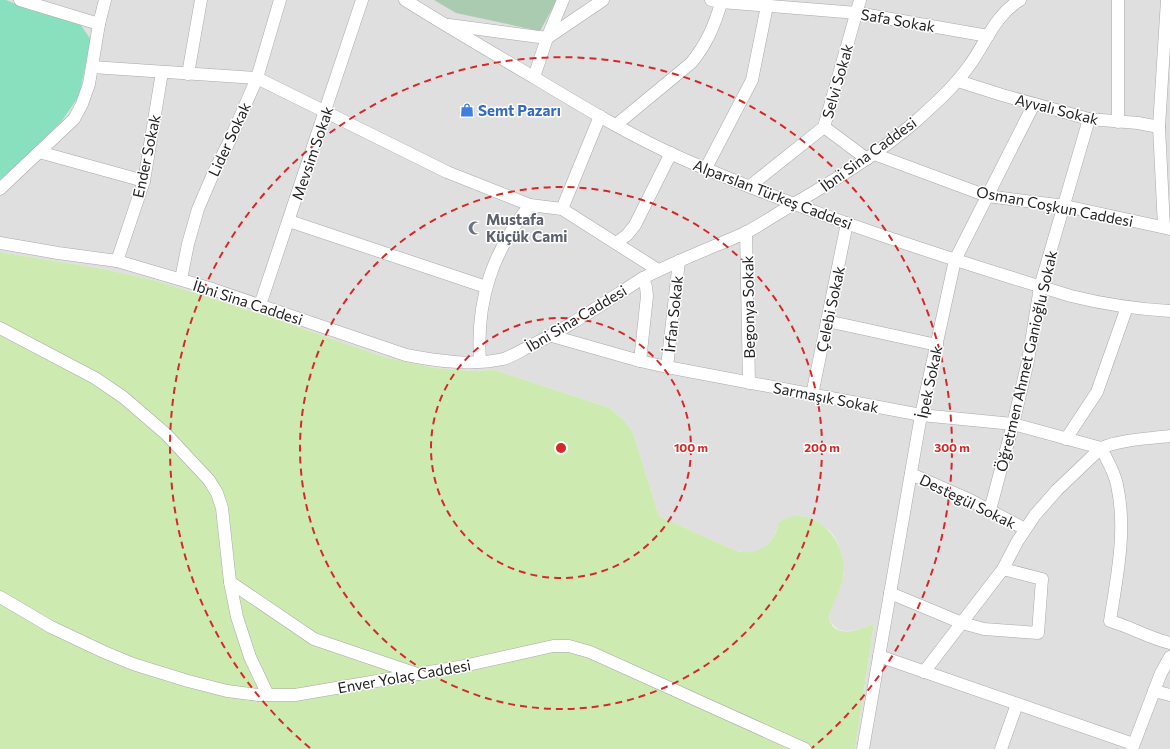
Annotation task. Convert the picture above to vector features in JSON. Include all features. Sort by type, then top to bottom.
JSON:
[{"type":"street","points":[[20,0],[99,24]]},
{"type":"street","points":[[0,189],[74,119],[89,84],[99,24],[105,0]]},
{"type":"street","points":[[188,74],[201,0]]},
{"type":"street","name":"Lider Sokak","points":[[181,280],[188,244],[202,197],[230,140],[257,78],[280,0]]},
{"type":"street","name":"Mevsim Sokak","points":[[260,305],[362,0]]},
{"type":"street","name":"Alparslan Türkeş Caddesi","points":[[406,0],[444,25],[616,125],[671,153],[794,204],[908,245],[1040,287],[1094,302],[1170,311]]},
{"type":"street","points":[[534,77],[547,38],[563,0]]},
{"type":"street","points":[[444,25],[547,38],[603,0]]},
{"type":"street","name":"İbni Sina Caddesi","points":[[0,243],[117,261],[260,305],[406,355],[440,361],[480,361],[504,359],[552,336],[658,270],[746,232],[838,179],[870,157],[915,122],[938,101],[958,80],[972,62],[1001,15],[1020,0]]},
{"type":"street","points":[[1118,0],[1118,122]]},
{"type":"street","points":[[1167,0],[1167,55],[1159,127],[1167,228]]},
{"type":"street","points":[[616,125],[695,59],[710,34],[718,1]]},
{"type":"street","name":"Safa Sokak","points":[[718,1],[767,6],[858,4],[988,36]]},
{"type":"street","name":"Selvi Sokak","points":[[750,186],[824,127],[858,4]]},
{"type":"street","points":[[706,168],[752,80],[767,6]]},
{"type":"street","points":[[92,67],[257,78],[447,172],[530,205],[562,209],[658,270]]},
{"type":"street","name":"Ender Sokak","points":[[117,261],[144,181],[162,72]]},
{"type":"street","name":"Ayvalı Sokak","points":[[958,80],[1002,95],[1090,119],[1138,123],[1159,127]]},
{"type":"street","name":"İpek Sokak","points":[[863,749],[921,415],[955,260],[1034,104]]},
{"type":"street","points":[[562,209],[600,116]]},
{"type":"street","name":"Öğretmen Ahmet Ganioğlu Sokak","points":[[990,510],[1028,361],[1040,287],[1090,119]]},
{"type":"street","name":"Osman Coşkun Caddesi","points":[[824,127],[870,157],[987,196],[1065,206],[1167,228]]},
{"type":"street","points":[[39,152],[144,181]]},
{"type":"street","points":[[616,243],[627,235],[636,225],[671,153]]},
{"type":"street","points":[[480,361],[481,314],[486,287],[504,242],[520,217],[530,205]]},
{"type":"street","points":[[289,221],[486,287]]},
{"type":"street","name":"Çelebi Sokak","points":[[812,395],[847,223]]},
{"type":"street","name":"Begonya Sokak","points":[[746,232],[749,383]]},
{"type":"street","name":"İrfan Sokak","points":[[667,367],[679,261]]},
{"type":"street","points":[[640,361],[647,296],[643,278]]},
{"type":"street","points":[[1066,439],[1098,392],[1127,307]]},
{"type":"street","points":[[827,321],[937,344]]},
{"type":"street","points":[[0,328],[109,387],[152,421],[183,451],[209,480],[222,508],[234,605],[243,637],[258,676],[268,695]]},
{"type":"street","name":"Sarmaşık Sokak","points":[[552,336],[640,361],[667,367],[921,415],[1013,424],[1101,448]]},
{"type":"street","points":[[924,672],[1003,569],[1025,529],[1035,515],[1057,490],[1101,448],[1128,440],[1143,440],[1170,436]]},
{"type":"street","points":[[1101,448],[1117,484],[1121,521],[1120,555],[1110,621],[1130,627],[1153,638],[1170,643]]},
{"type":"street","name":"Destegül Sokak","points":[[911,474],[990,510],[1025,529]]},
{"type":"street","points":[[890,594],[962,623],[984,629],[1038,633],[1042,578],[1003,569]]},
{"type":"street","points":[[230,582],[314,639],[418,674]]},
{"type":"street","name":"Enver Yolaç Caddesi","points":[[0,597],[58,631],[133,664],[176,678],[240,693],[295,695],[459,667],[553,646],[569,646],[590,652],[805,749]]},
{"type":"street","points":[[879,656],[1017,704],[1133,747],[1161,673],[1170,657]]},
{"type":"street","points":[[1154,691],[1170,695]]},
{"type":"street","points":[[1001,749],[1017,704]]},
{"type":"shaded area","points":[[0,0],[1170,0],[1170,749],[855,749],[874,623],[861,630],[847,631],[839,630],[831,623],[829,616],[844,574],[843,558],[834,536],[829,530],[816,521],[802,516],[779,523],[773,538],[761,550],[749,553],[736,551],[659,516],[633,433],[624,420],[607,407],[494,370],[474,371],[435,368],[384,357],[267,316],[157,281],[104,269],[0,252]]},
{"type":"green space","points":[[0,0],[6,0],[30,10],[80,24],[91,40],[79,96],[61,122],[0,182]]},
{"type":"green space","points":[[434,0],[557,0],[540,31],[456,13]]},
{"type":"green space","points":[[0,252],[104,269],[157,281],[267,316],[384,357],[435,368],[474,371],[494,370],[607,407],[624,420],[633,433],[659,516],[736,551],[751,552],[764,547],[773,537],[778,523],[789,517],[801,516],[812,519],[831,533],[842,554],[844,572],[829,616],[831,624],[841,631],[847,632],[862,629],[874,623],[855,749],[0,749]]},
{"type":"place","name":"Semt Pazarı","points":[[467,110]]},
{"type":"place","name":"Mustafa Küçük Cami","points":[[475,228]]}]
